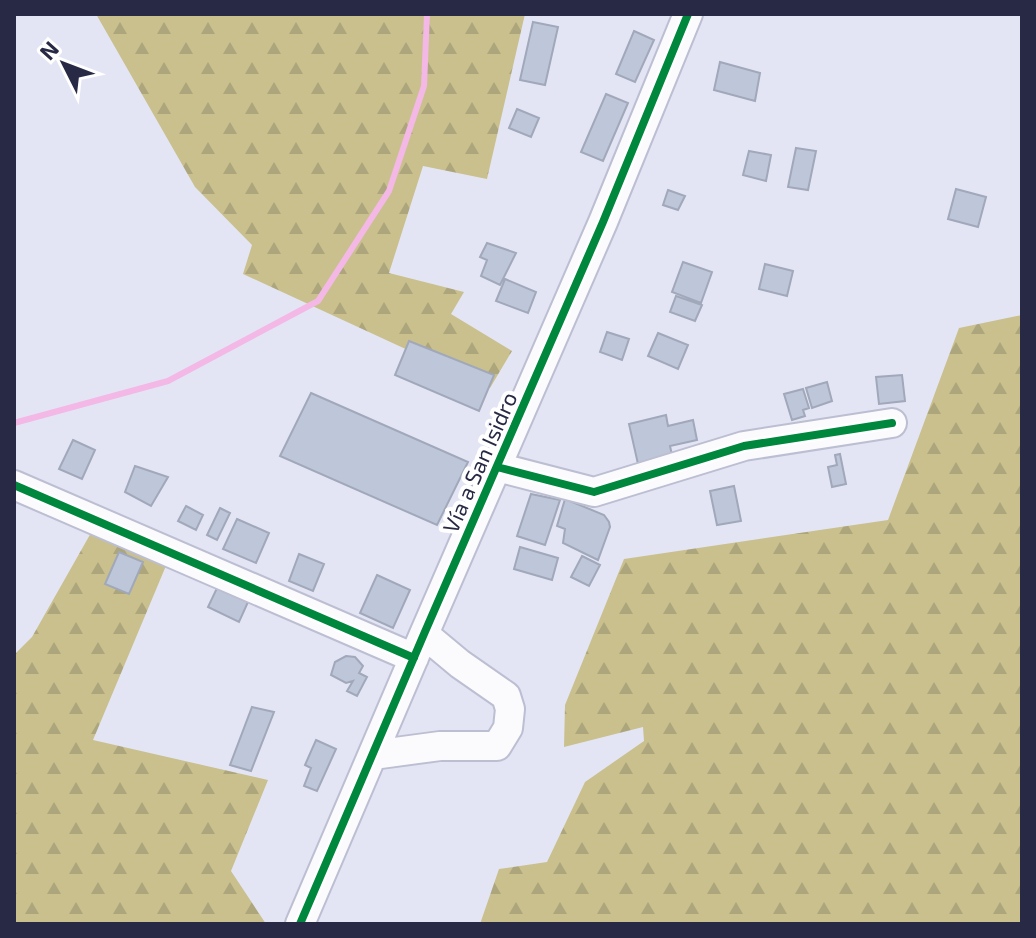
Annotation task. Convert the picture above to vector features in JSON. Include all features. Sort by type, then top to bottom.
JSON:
[{"type":"street","name":"Vía a San Isidro","points":[[300,924],[603,222],[688,14]]},
{"type":"street","points":[[497,467],[594,492],[744,446],[892,423]]},
{"type":"street","points":[[14,485],[419,646],[460,664],[506,696],[510,709],[508,728],[497,746],[440,746],[373,755]]},
{"type":"green space","points":[[96,14],[525,14],[487,179],[423,166],[389,273],[464,292],[451,314],[512,351],[490,388],[243,274],[252,245],[195,187]]},
{"type":"green space","points":[[1022,315],[1022,924],[480,924],[499,869],[547,862],[585,782],[644,741],[643,727],[564,747],[565,705],[624,559],[888,520],[959,328]]},
{"type":"green space","points":[[96,524],[168,561],[93,740],[268,780],[231,871],[266,924],[14,924],[14,655],[32,637]]},
{"type":"building","points":[[533,22],[558,27],[545,85],[520,80]]},
{"type":"building","points":[[634,31],[654,40],[635,82],[616,74]]},
{"type":"building","points":[[720,62],[760,73],[755,101],[714,90]]},
{"type":"building","points":[[606,94],[628,103],[603,161],[581,152]]},
{"type":"building","points":[[517,109],[539,118],[531,137],[509,128]]},
{"type":"building","points":[[796,148],[816,151],[808,190],[788,187]]},
{"type":"building","points":[[749,151],[771,155],[766,181],[743,175]]},
{"type":"building","points":[[956,189],[986,197],[978,227],[948,219]]},
{"type":"building","points":[[668,190],[685,196],[678,210],[663,205]]},
{"type":"building","points":[[487,243],[516,253],[500,285],[481,276],[487,260],[480,257]]},
{"type":"building","points":[[683,262],[712,272],[701,303],[672,292]]},
{"type":"building","points":[[765,264],[793,271],[787,296],[759,289]]},
{"type":"building","points":[[505,279],[536,292],[528,313],[496,301]]},
{"type":"building","points":[[676,296],[702,305],[695,321],[670,312]]},
{"type":"building","points":[[607,332],[629,339],[622,360],[600,352]]},
{"type":"building","points":[[658,333],[688,345],[678,369],[648,356]]},
{"type":"building","points":[[409,341],[494,375],[479,411],[395,375]]},
{"type":"building","points":[[902,375],[905,401],[879,404],[876,377]]},
{"type":"building","points":[[827,382],[832,401],[812,408],[806,388]]},
{"type":"building","points":[[803,389],[809,408],[803,410],[805,416],[792,420],[784,394]]},
{"type":"building","points":[[311,393],[468,462],[437,525],[280,456]]},
{"type":"building","points":[[666,415],[668,426],[693,420],[697,440],[670,446],[673,460],[638,464],[629,424]]},
{"type":"building","points":[[73,440],[95,450],[82,479],[59,469]]},
{"type":"building","points":[[840,454],[846,484],[832,487],[828,467],[837,465],[835,455]]},
{"type":"building","points":[[135,466],[168,477],[151,506],[125,492]]},
{"type":"building","points":[[734,486],[741,521],[717,525],[710,491]]},
{"type":"building","points":[[531,494],[560,500],[545,545],[517,536]]},
{"type":"building","points":[[565,499],[604,515],[609,522],[598,560],[563,543],[565,529],[557,526]]},
{"type":"building","points":[[186,506],[203,515],[196,530],[178,521]]},
{"type":"building","points":[[220,508],[230,513],[217,540],[207,535]]},
{"type":"building","points":[[237,519],[269,533],[256,563],[223,549]]},
{"type":"building","points":[[520,547],[558,558],[552,580],[514,569]]},
{"type":"building","points":[[119,552],[143,562],[129,594],[105,584]]},
{"type":"building","points":[[299,554],[324,564],[313,591],[289,581]]},
{"type":"building","points":[[582,556],[600,565],[589,586],[571,577]]},
{"type":"building","points":[[377,575],[410,590],[393,628],[360,613]]},
{"type":"building","points":[[217,588],[248,602],[239,622],[208,607]]},
{"type":"building","points":[[346,656],[355,657],[363,666],[359,673],[367,677],[357,696],[347,691],[353,681],[346,683],[331,675],[335,662]]},
{"type":"building","points":[[252,707],[274,712],[251,771],[230,765]]},
{"type":"building","points":[[316,740],[336,749],[317,791],[304,786],[311,768],[305,765]]},
{"type":"waterway","points":[[14,423],[168,381],[318,301],[389,191],[424,86],[427,14]]},
{"type":"cycle path","points":[[300,924],[603,222],[688,14]]},
{"type":"cycle path","points":[[497,467],[594,492],[744,446],[892,423]]},
{"type":"cycle path","points":[[14,485],[414,658]]}]
